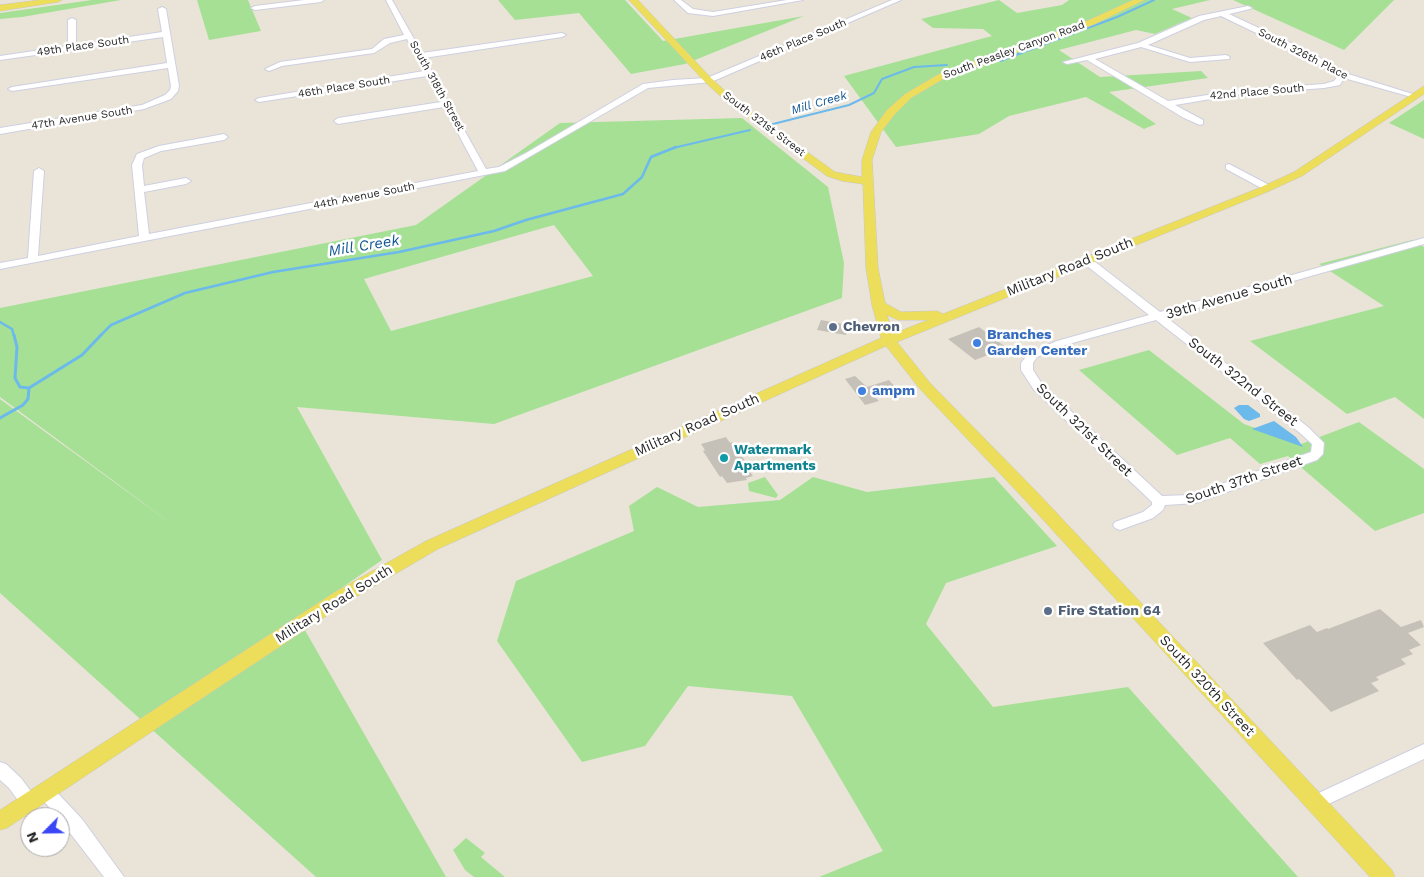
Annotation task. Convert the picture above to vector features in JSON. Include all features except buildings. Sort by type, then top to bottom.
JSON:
[{"type":"main road","points":[[0,8],[58,0]]},
{"type":"main road","name":"South 321st Street","points":[[633,0],[708,80],[731,101],[831,174],[842,178],[868,181]]},
{"type":"main road","name":"South Peasley Canyon Road","points":[[889,340],[878,305],[872,268],[867,160],[876,132],[891,112],[908,96],[954,71],[1083,25],[1140,0]]},
{"type":"main road","name":"Military Road South","points":[[0,821],[341,598],[432,544],[889,340],[1268,188],[1298,174],[1420,92]]},
{"type":"main road","points":[[878,305],[892,314],[910,317],[953,314]]},
{"type":"main road","name":"South 320th Street","points":[[889,340],[897,354],[925,386],[1031,496],[1384,877]]},
{"type":"street","points":[[255,8],[321,0]]},
{"type":"street","name":"South 318th Street","points":[[389,0],[484,173]]},
{"type":"street","points":[[677,0],[687,8],[702,14],[718,14],[800,0]]},
{"type":"street","name":"46th Place South","points":[[708,80],[898,0]]},
{"type":"street","points":[[1068,62],[1141,45],[1182,25],[1221,13],[1248,8]]},
{"type":"street","points":[[12,89],[171,65],[162,9]]},
{"type":"street","name":"South 326th Place","points":[[1221,13],[1308,55],[1342,75],[1420,92]]},
{"type":"street","points":[[72,20],[72,47]]},
{"type":"street","name":"49th Place South","points":[[0,58],[167,34]]},
{"type":"street","points":[[420,56],[562,35]]},
{"type":"street","points":[[269,69],[280,64],[374,51],[387,41],[409,36]]},
{"type":"street","points":[[1141,45],[1190,60],[1226,57]]},
{"type":"street","points":[[1089,58],[1200,122]]},
{"type":"street","name":"47th Avenue South","points":[[0,131],[130,110],[163,101],[174,91],[171,65]]},
{"type":"street","name":"46th Place South","points":[[259,100],[430,73]]},
{"type":"street","name":"42nd Place South","points":[[1168,104],[1241,92],[1324,86],[1337,83],[1342,75]]},
{"type":"street","name":"44th Avenue South","points":[[0,266],[484,173],[516,162],[646,86],[708,80]]},
{"type":"street","points":[[338,121],[446,104]]},
{"type":"street","points":[[144,239],[137,165],[138,158],[142,154],[159,149],[224,138]]},
{"type":"street","points":[[1229,167],[1268,188]]},
{"type":"street","points":[[33,260],[39,171]]},
{"type":"street","points":[[140,190],[186,181]]},
{"type":"street","name":"39th Avenue South","points":[[1035,353],[1424,241]]},
{"type":"street","name":"South 322nd Street","points":[[1086,260],[1304,430]]},
{"type":"street","name":"South 321st Street","points":[[1035,353],[1029,360],[1027,367],[1028,374],[1038,387],[1159,501]]},
{"type":"street","name":"South 37th Street","points":[[1159,501],[1190,500],[1312,457],[1317,454],[1319,449],[1318,443],[1304,430]]},
{"type":"street","points":[[1120,525],[1148,515],[1158,507],[1159,501]]},
{"type":"street","points":[[1316,802],[1424,751]]},
{"type":"street","points":[[0,769],[15,783],[29,802]]},
{"type":"street","points":[[45,791],[76,825],[115,877]]},
{"type":"green space","points":[[92,0],[121,0],[0,19],[0,13]]},
{"type":"green space","points":[[197,0],[248,0],[261,31],[209,40]]},
{"type":"green space","points":[[498,0],[625,0],[663,41],[804,16],[685,64],[631,74],[579,13],[515,20]]},
{"type":"green space","points":[[999,0],[1017,13],[1062,5],[1069,0],[1210,0],[1172,9],[1192,18],[1155,34],[1136,30],[1059,50],[1100,77],[1201,71],[1208,78],[1109,92],[1156,124],[1144,129],[1086,97],[1009,116],[979,134],[896,147],[844,76],[992,36],[983,29],[933,28],[921,19]]},
{"type":"green space","points":[[1233,0],[1394,0],[1344,50]]},
{"type":"green space","points":[[1424,100],[1424,139],[1389,123]]},
{"type":"green space","points":[[742,118],[828,187],[844,263],[842,298],[494,424],[297,407],[382,560],[298,618],[446,877],[316,877],[0,593],[0,399],[180,530],[0,397],[0,308],[416,225],[560,123]],"holes":[[[554,225],[593,276],[391,331],[364,279]]]},
{"type":"green space","points":[[1412,240],[1424,247],[1424,419],[1395,397],[1347,414],[1250,341],[1384,306],[1319,264]]},
{"type":"green space","points":[[1149,350],[1244,424],[1301,444],[1359,422],[1424,469],[1424,513],[1375,531],[1288,456],[1260,464],[1230,438],[1177,455],[1079,370]]},
{"type":"green space","points":[[765,477],[778,495],[776,498],[749,491],[748,483]]},
{"type":"green space","points":[[813,477],[867,492],[994,477],[1057,546],[946,583],[926,624],[993,707],[1128,687],[1298,877],[819,877],[883,851],[792,696],[688,686],[645,746],[582,762],[497,641],[516,581],[634,531],[629,506],[657,487],[698,507],[780,500]]},
{"type":"green space","points":[[466,838],[485,853],[481,857],[505,877],[474,877],[465,870],[453,850]]},
{"type":"water","points":[[1239,405],[1248,405],[1260,414],[1260,417],[1249,421],[1244,419],[1234,408]]},
{"type":"water","points":[[1274,421],[1296,437],[1303,447],[1252,429]]},
{"type":"waterway","name":"Mill Creek","points":[[1000,61],[1117,17],[1154,0]]},
{"type":"waterway","name":"Mill Creek","points":[[773,124],[849,105],[874,93],[882,79],[914,67],[947,65]]},
{"type":"waterway","name":"Mill Creek","points":[[674,148],[750,130]]},
{"type":"waterway","name":"Mill Creek","points":[[101,335],[111,325],[185,293],[273,272],[399,252],[494,231],[526,220],[623,194],[642,177],[651,157],[674,148]]},
{"type":"waterway","points":[[0,322],[12,329],[14,336]]},
{"type":"waterway","points":[[14,335],[17,347],[15,378],[20,387],[29,388]]},
{"type":"waterway","name":"Mill Creek","points":[[29,388],[82,355],[101,335]]},
{"type":"waterway","name":"Mill Creek","points":[[0,418],[23,405],[28,399],[29,388]]},
{"type":"place","name":"Chevron","points":[[833,327]]},
{"type":"place","name":"Branches Garden Center","points":[[977,343]]},
{"type":"place","name":"ampm","points":[[862,391]]},
{"type":"place","name":"Watermark Apartments","points":[[724,458]]},
{"type":"place","name":"Fire Station 64","points":[[1048,611]]}]
